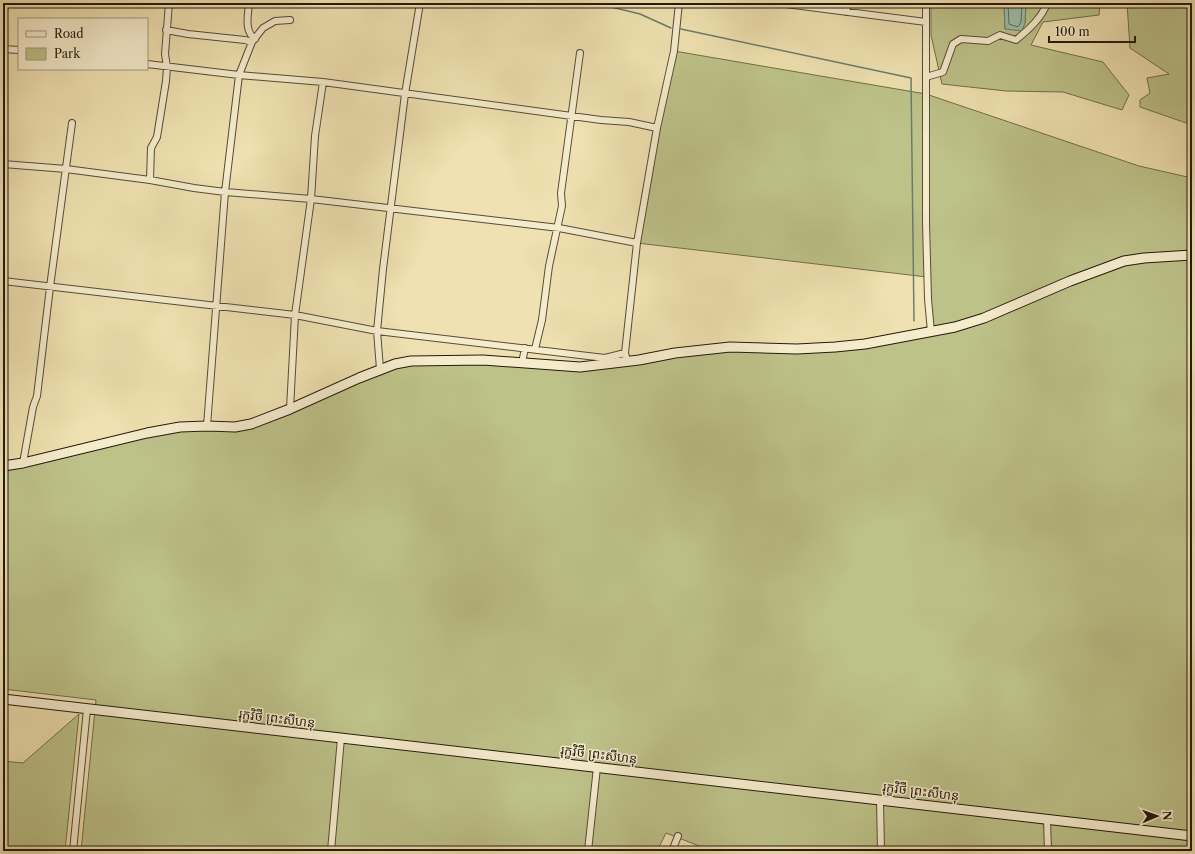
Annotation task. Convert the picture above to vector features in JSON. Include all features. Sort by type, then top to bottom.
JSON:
[{"type":"main road","points":[[3,466],[23,463],[147,433],[180,427],[235,427],[252,424],[290,409],[380,369],[411,361],[483,360],[580,367],[626,358],[730,347],[796,348],[835,347],[864,344],[955,327],[984,318],[1070,281],[1124,261],[1144,258],[1192,255]]},
{"type":"main road","name":"រុក្ខវិថី ព្រះសីហនុ","points":[[3,699],[1192,836]]},
{"type":"street","points":[[3,20],[5,3]]},
{"type":"street","points":[[150,180],[151,148],[157,137],[166,80],[167,67],[165,54],[169,3]]},
{"type":"street","points":[[249,3],[248,30],[254,40]]},
{"type":"street","points":[[380,369],[377,331],[405,94],[420,3]]},
{"type":"street","points":[[3,281],[215,307],[295,315],[377,331],[605,358],[626,358],[637,243],[657,128],[674,51],[679,3]]},
{"type":"street","points":[[778,3],[926,22]]},
{"type":"street","points":[[846,12],[848,3]]},
{"type":"street","points":[[926,3],[926,224],[928,299],[931,332]]},
{"type":"street","points":[[926,77],[944,72],[953,44],[961,39],[988,41],[1000,35],[1016,40],[1044,11],[1047,3]]},
{"type":"street","points":[[207,426],[225,192],[238,75],[254,40],[263,28],[275,22],[290,20]]},
{"type":"street","points":[[166,30],[188,34],[254,40]]},
{"type":"street","points":[[3,49],[18,50]]},
{"type":"street","points":[[535,349],[548,287],[549,266],[559,228],[562,192],[580,53]]},
{"type":"street","points":[[148,64],[238,75],[323,82],[601,120],[629,122],[657,128]]},
{"type":"street","points":[[290,409],[295,315],[311,199],[315,136],[323,82]]},
{"type":"street","points":[[23,463],[33,407],[37,396],[72,123]]},
{"type":"street","points":[[3,164],[66,169],[225,192],[311,199],[559,228],[637,243]]},
{"type":"street","points":[[522,363],[525,348]]},
{"type":"street","points":[[73,851],[87,709]]},
{"type":"street","points":[[331,851],[342,738]]},
{"type":"street","points":[[588,851],[597,767]]},
{"type":"street","points":[[880,800],[881,851]]},
{"type":"street","points":[[1047,819],[1048,851]]},
{"type":"street","points":[[672,851],[678,836]]},
{"type":"green space","points":[[931,3],[1004,3],[1005,29],[1025,23],[1026,3],[1100,3],[1099,15],[1043,22],[1031,45],[1103,62],[1129,95],[1122,110],[1063,92],[1006,91],[942,84],[931,35]]},
{"type":"green space","points":[[1127,3],[1192,3],[1192,125],[1140,107],[1140,100],[1150,93],[1147,78],[1169,74],[1130,48]]},
{"type":"green space","points":[[674,51],[926,94],[1139,166],[1192,178],[1192,851],[712,851],[666,833],[657,851],[81,851],[96,700],[3,689],[3,472],[147,433],[235,427],[411,361],[580,367],[730,347],[797,349],[931,332],[927,277],[637,243]]},
{"type":"green space","points":[[79,714],[65,851],[3,851],[3,761],[23,763]]},
{"type":"water","points":[[1004,3],[1026,3],[1025,23],[1022,31],[1005,29]]},
{"type":"waterway","points":[[595,3],[640,14],[671,28]]},
{"type":"waterway","points":[[681,29],[911,78],[914,321]]}]
